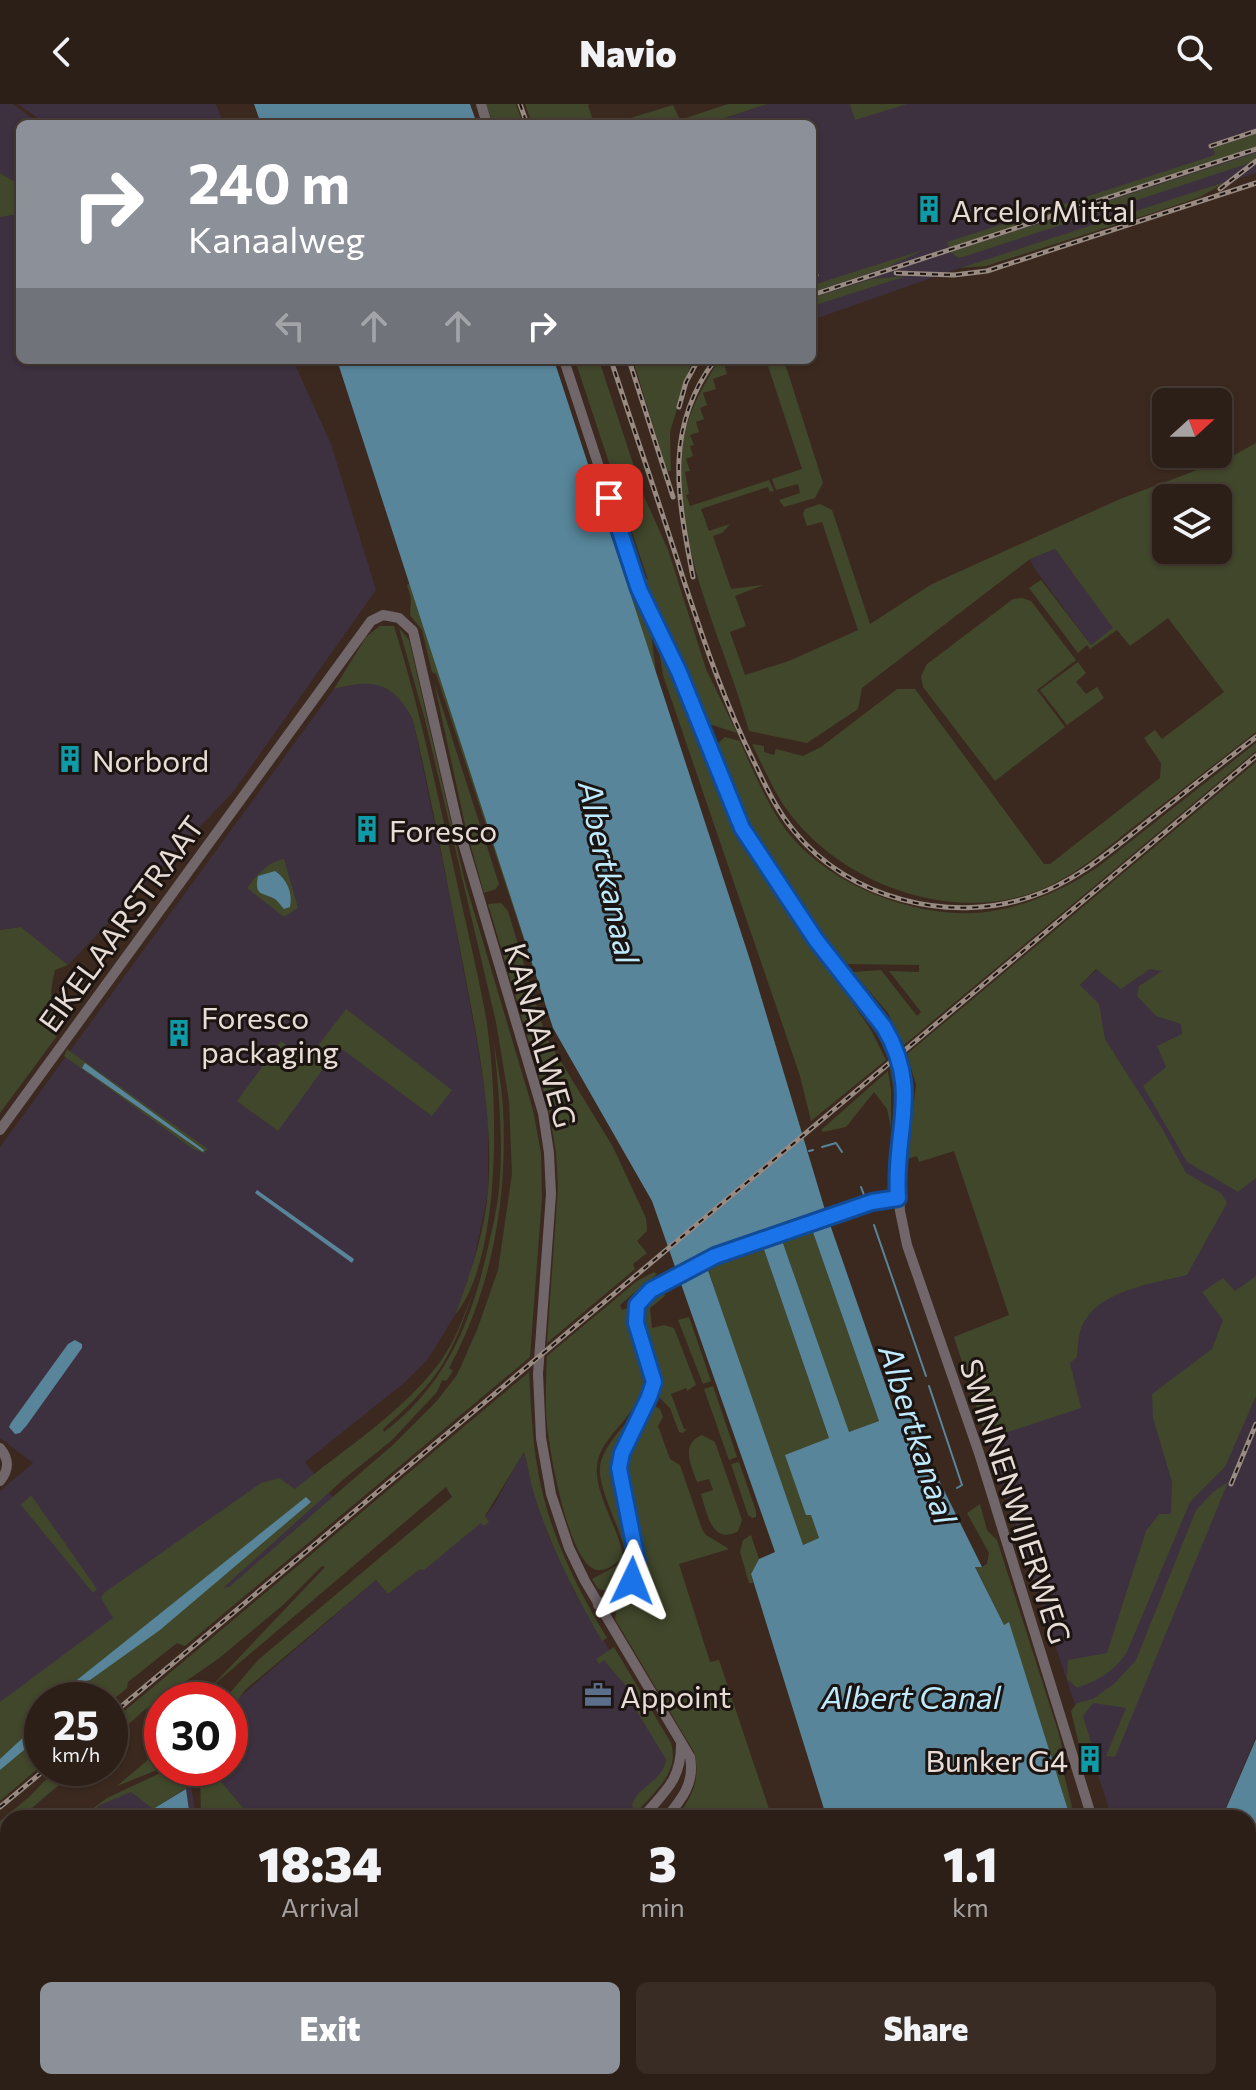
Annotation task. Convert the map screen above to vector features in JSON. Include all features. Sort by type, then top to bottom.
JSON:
[{"type":"street","name":"SWINNENWIJERWEG","points":[[565,364],[639,589],[679,672],[742,828],[816,940],[892,1041],[905,1087],[905,1112],[898,1149],[898,1198],[907,1245],[979,1453],[1090,1810]]},
{"type":"street","name":"EIKELAARSTRAAT","points":[[0,1130],[371,621],[383,615],[406,622]]},
{"type":"street","name":"KANAALWEG","points":[[406,622],[413,631],[423,669],[461,840],[543,1113],[551,1194],[538,1374],[541,1438],[551,1494],[569,1548],[598,1605],[690,1757],[690,1778],[683,1799],[673,1810]]},
{"type":"street","points":[[598,1605],[632,1581],[637,1560],[619,1468],[622,1453],[654,1382],[635,1315],[637,1305],[651,1290],[715,1256],[872,1202],[898,1198]]},
{"type":"street","points":[[0,1448],[7,1457],[7,1469],[0,1481]]},
{"type":"street","points":[[648,1810],[679,1771],[681,1743]]},
{"type":"shaded area","points":[[0,104],[13,104],[35,120],[16,120],[16,183],[0,173]]},
{"type":"shaded area","points":[[18,104],[216,104],[221,117],[219,120],[40,120]]},
{"type":"shaded area","name":"ArcelorMittal","points":[[768,104],[1256,104],[1256,173],[960,268],[816,319],[816,120],[718,120]]},
{"type":"shaded area","points":[[16,215],[16,364],[295,364],[331,444],[376,590],[233,792],[68,965],[21,927],[0,930],[0,217]]},
{"type":"shaded area","points":[[1055,549],[1114,628],[1091,645],[1030,559]]},
{"type":"shaded area","points":[[357,682],[375,683],[403,701],[413,720],[451,902],[488,1113],[488,1193],[471,1273],[455,1315],[428,1359],[404,1383],[305,1462],[335,1500],[120,1682],[24,1682],[24,1740],[0,1793],[0,1491],[33,1463],[0,1438],[0,1147],[334,689]]},
{"type":"shaded area","points":[[1256,824],[1256,1736],[1225,1810],[1109,1810],[954,1337],[1009,1316],[1186,1173],[1115,1054],[1090,1061],[1098,1004],[1080,985]]},
{"type":"shaded area","points":[[524,1451],[549,1537],[575,1593],[666,1744],[669,1755],[666,1775],[636,1810],[245,1810],[225,1786],[248,1786],[248,1690],[376,1580],[388,1594],[485,1517]]},
{"type":"shaded area","points":[[191,1786],[195,1810],[94,1810],[131,1791],[154,1809]]},
{"type":"green space","points":[[486,104],[516,104],[522,120],[492,120]]},
{"type":"green space","points":[[525,104],[590,104],[593,120],[531,120]]},
{"type":"green space","points":[[728,104],[768,104],[718,120],[680,120]]},
{"type":"green space","points":[[850,104],[907,104],[855,120]]},
{"type":"green space","points":[[673,105],[680,120],[624,120]]},
{"type":"green space","points":[[1256,134],[1256,147],[1246,151],[949,248],[947,242],[1215,155],[1213,148]]},
{"type":"green space","points":[[1256,153],[1250,163],[966,256],[958,258],[951,252]]},
{"type":"green space","points":[[0,173],[16,183],[16,215],[0,217]]},
{"type":"green space","points":[[1228,181],[1200,197],[1159,211],[986,266],[960,268]]},
{"type":"green space","points":[[923,250],[888,267],[816,291],[816,284]]},
{"type":"green space","points":[[907,276],[816,305],[816,297],[872,279]]},
{"type":"green space","points":[[576,364],[600,364],[643,494],[668,550],[706,669],[737,733],[709,724],[641,573],[648,580]]},
{"type":"green space","points":[[634,364],[691,364],[670,432],[671,471],[667,471]]},
{"type":"green space","points":[[717,364],[724,364],[727,374],[713,379],[716,389],[703,393],[707,405],[700,408],[704,419],[696,422],[699,432],[690,435],[694,445],[690,446],[693,456],[686,459],[690,471],[685,472],[690,506],[769,480],[774,491],[770,492],[768,487],[701,509],[709,531],[730,524],[722,533],[713,536],[731,589],[763,585],[735,596],[746,626],[730,632],[745,675],[789,661],[858,630],[822,522],[807,526],[803,514],[805,509],[820,504],[832,510],[870,624],[932,584],[1152,487],[1152,564],[1232,564],[1232,484],[1160,484],[1202,468],[1232,468],[1232,456],[1256,443],[1256,732],[1088,863],[1057,882],[1023,896],[986,902],[949,902],[877,882],[844,863],[815,841],[790,814],[752,744],[764,746],[764,752],[774,755],[776,749],[803,756],[821,747],[897,689],[915,689],[1044,864],[1050,864],[1160,778],[1161,763],[1144,738],[1155,730],[1162,739],[1224,692],[1168,618],[1130,646],[1117,630],[1090,649],[1087,645],[1078,653],[1029,588],[1041,580],[1091,645],[1113,628],[1055,549],[1030,559],[862,688],[858,709],[807,743],[749,731],[701,587],[684,513],[681,476],[684,438],[693,407]]},
{"type":"green space","points":[[767,364],[785,364],[823,483],[815,498],[784,507],[779,500],[800,493],[798,484],[776,490],[772,479],[802,469]]},
{"type":"green space","points":[[623,556],[650,626],[656,672],[618,557]]},
{"type":"green space","points":[[410,583],[553,1028],[436,674],[432,672],[422,630],[410,615],[411,598],[407,585]]},
{"type":"green space","points":[[1013,599],[1031,601],[1076,660],[1037,690],[1065,727],[995,781],[923,687],[921,676],[927,664]]},
{"type":"green space","points":[[380,626],[394,626],[411,686],[474,958],[489,1044],[494,1124],[489,1212],[482,1253],[471,1288],[455,1315],[476,1255],[486,1208],[489,1135],[486,1106],[463,964],[413,720],[398,698],[381,686],[360,684],[334,689],[366,637]]},
{"type":"green space","points":[[399,628],[409,640],[464,878],[533,1110],[541,1153],[542,1197],[530,1357],[185,1646],[177,1643],[128,1682],[27,1682],[113,1618],[101,1598],[104,1593],[261,1483],[279,1478],[295,1489],[391,1414],[440,1362],[472,1295],[456,1338],[439,1370],[416,1398],[383,1429],[384,1432],[425,1393],[441,1371],[465,1323],[475,1298],[493,1227],[501,1143],[494,1042],[503,1108],[503,1175],[499,1209],[486,1275],[464,1338],[449,1368],[453,1371],[391,1441],[345,1478],[223,1588],[229,1587],[395,1443],[436,1402],[457,1375],[477,1330],[498,1270],[512,1174],[509,1101],[496,1022],[425,720]]},
{"type":"green space","points":[[663,648],[735,830],[871,1030],[886,1060],[811,1121],[800,1076],[663,675],[659,651]]},
{"type":"green space","points":[[1078,662],[1086,673],[1076,682],[1086,694],[1097,687],[1104,698],[1067,725],[1040,690]]},
{"type":"green space","points":[[434,682],[499,884],[496,889],[484,893],[466,829]]},
{"type":"green space","points":[[725,737],[740,741],[781,823],[799,845],[822,865],[848,882],[908,905],[969,913],[1025,903],[1075,881],[1098,867],[1256,743],[1256,751],[904,1045],[888,1013],[853,972],[881,970],[917,1016],[921,1012],[889,971],[919,972],[919,965],[847,964],[813,922],[745,816],[717,744]]},
{"type":"green space","points":[[1256,762],[1256,1178],[1238,1192],[1187,1162],[1143,1086],[1166,1067],[1157,1046],[1182,1034],[1181,1024],[1156,1016],[1137,996],[1139,986],[1162,971],[1150,969],[1121,989],[1096,969],[1080,985],[1099,1004],[1105,1039],[1163,1130],[1186,1173],[1221,1193],[1227,1203],[1187,1275],[1140,1286],[1110,1298],[1087,1318],[1080,1332],[1077,1357],[1070,1363],[1081,1408],[987,1439],[954,1337],[1009,1315],[954,1151],[919,1162],[917,1156],[907,1159],[916,1085],[907,1054]]},
{"type":"green space","points":[[284,859],[298,908],[284,917],[247,888],[267,866]]},
{"type":"green space","points":[[501,903],[508,911],[546,1037],[613,1147],[646,1218],[647,1231],[637,1241],[647,1253],[633,1264],[635,1269],[547,1343],[558,1187],[556,1153],[549,1109],[488,904]]},
{"type":"green space","points":[[21,927],[68,965],[55,970],[51,993],[55,1013],[65,1025],[0,1113],[0,930]]},
{"type":"green space","points":[[818,948],[892,1052],[900,1087],[894,1158],[895,1096],[887,1054],[873,1026]]},
{"type":"green space","points":[[346,1009],[452,1090],[432,1116],[339,1047],[278,1131],[237,1101],[281,1041],[307,1060]]},
{"type":"green space","points":[[67,1049],[208,1149],[204,1153],[193,1149],[64,1056]]},
{"type":"green space","points":[[888,1071],[891,1128],[887,1109],[874,1092],[846,1127],[821,1130]]},
{"type":"green space","points":[[808,1218],[879,1421],[848,1433],[778,1229]]},
{"type":"green space","points":[[759,1235],[829,1438],[806,1515],[811,1514],[819,1539],[802,1545],[703,1256]]},
{"type":"green space","points":[[654,1272],[657,1274],[651,1279],[653,1281],[642,1286],[620,1305],[622,1310],[629,1308],[644,1376],[640,1397],[599,1455],[599,1487],[623,1555],[612,1566],[598,1570],[588,1564],[578,1550],[556,1481],[547,1424],[547,1356],[637,1281]]},
{"type":"green space","points":[[1256,1276],[1256,1396],[1225,1467],[1190,1502],[1127,1652],[1105,1674],[1077,1688],[1067,1679],[1068,1660],[1107,1653],[1146,1531],[1159,1514],[1171,1514],[1172,1482],[1153,1418],[1152,1394],[1212,1349],[1223,1320],[1202,1292],[1223,1278],[1235,1291]]},
{"type":"green space","points":[[663,1290],[665,1296],[650,1308],[652,1328],[664,1325],[674,1328],[696,1385],[687,1391],[686,1388],[671,1394],[684,1429],[687,1429],[683,1433],[679,1432],[670,1408],[658,1396],[659,1370],[642,1322],[646,1303]]},
{"type":"green space","points":[[689,1317],[711,1381],[703,1384],[678,1320]]},
{"type":"green space","points":[[529,1372],[536,1459],[549,1515],[574,1578],[607,1638],[602,1641],[555,1551],[534,1494],[524,1452],[485,1516],[489,1522],[484,1526],[481,1523],[424,1570],[420,1569],[388,1594],[376,1580],[248,1687],[248,1682],[239,1682],[258,1660],[452,1497],[446,1487],[217,1682],[325,1567],[322,1566],[283,1605],[218,1659],[185,1682],[159,1682]]},
{"type":"green space","points":[[713,1386],[737,1457],[729,1460],[704,1389]]},
{"type":"green space","points":[[655,1406],[660,1409],[663,1417],[658,1426],[670,1459],[680,1465],[702,1529],[706,1535],[729,1549],[679,1564],[710,1662],[719,1660],[769,1810],[681,1810],[696,1779],[694,1752],[615,1619],[620,1605],[642,1574],[644,1565],[626,1466],[650,1409]]},
{"type":"green space","points":[[634,1414],[615,1457],[614,1470],[625,1522],[629,1565],[625,1581],[615,1589],[598,1589],[592,1579],[620,1564],[625,1552],[604,1493],[601,1461],[611,1442]]},
{"type":"green space","points":[[702,1435],[715,1442],[742,1520],[738,1531],[729,1534],[716,1531],[708,1518],[701,1494],[713,1490],[709,1479],[697,1482],[690,1462],[691,1444]]},
{"type":"green space","points":[[739,1462],[756,1517],[748,1515],[731,1464]]},
{"type":"green space","points":[[1228,1482],[1116,1755],[1106,1756],[1126,1708],[1093,1703],[1083,1716],[1094,1752],[1102,1754],[1092,1765],[1083,1762],[1071,1711],[1077,1703],[1093,1699],[1115,1683],[1136,1660],[1196,1510]]},
{"type":"green space","points":[[31,1495],[97,1589],[93,1593],[21,1505]]},
{"type":"green space","points":[[980,1504],[987,1530],[997,1540],[1059,1734],[1062,1748],[1060,1758],[1072,1807],[1068,1810],[1009,1623],[1004,1625],[975,1566],[987,1564],[989,1553],[967,1513]]},
{"type":"green space","points":[[751,1535],[759,1559],[751,1574],[753,1583],[749,1583],[740,1552],[743,1540]]},
{"type":"green space","points":[[614,1647],[671,1743],[673,1754],[669,1773],[639,1810],[634,1810],[632,1805],[635,1798],[660,1773],[666,1759],[631,1702],[635,1697],[604,1660],[599,1664],[596,1659]]},
{"type":"green space","points":[[24,1684],[24,1780],[0,1801],[0,1702]]},
{"type":"green space","points":[[144,1695],[144,1711],[128,1725],[128,1708]]},
{"type":"green space","points":[[144,1763],[144,1775],[128,1782],[128,1777]]},
{"type":"green space","points":[[144,1781],[144,1786],[189,1786],[153,1809],[131,1792],[91,1810],[107,1798]]},
{"type":"green space","points":[[40,1786],[58,1786],[29,1810],[13,1810]]},
{"type":"green space","points":[[200,1786],[225,1786],[245,1810],[201,1810]]},
{"type":"water","points":[[254,104],[470,104],[476,120],[260,120]]},
{"type":"water","name":"Albert Canal","points":[[338,364],[555,364],[750,960],[825,1210],[896,1415],[910,1410],[926,1468],[932,1466],[982,1567],[975,1567],[1004,1625],[1009,1622],[1068,1810],[824,1810],[751,1574],[759,1559],[775,1552],[652,1201],[553,1028]],"holes":[[[808,1218],[879,1421],[849,1432],[778,1229]],[[759,1235],[829,1438],[785,1455],[806,1515],[811,1515],[819,1538],[803,1545],[703,1256]]]},
{"type":"water","points":[[275,871],[286,882],[290,892],[290,907],[284,909],[257,887],[258,876]]},
{"type":"water","points":[[85,1063],[204,1150],[203,1152],[82,1068]]},
{"type":"water","points":[[257,1190],[354,1259],[352,1263],[255,1193]]},
{"type":"water","points":[[75,1340],[82,1344],[82,1348],[27,1425],[15,1434],[9,1427],[11,1423],[68,1344]]},
{"type":"water","points":[[306,1497],[311,1502],[160,1630],[90,1680],[77,1680]]},
{"type":"water","points":[[24,1737],[24,1750],[0,1770],[0,1759]]},
{"type":"water","points":[[1256,1739],[1256,1810],[1225,1810]]},
{"type":"water","points":[[186,1789],[189,1810],[153,1809]]},
{"type":"waterway","points":[[822,1147],[836,1143],[842,1152]]},
{"type":"waterway","points":[[809,1151],[813,1150]]},
{"type":"waterway","points":[[861,1187],[864,1195]]},
{"type":"waterway","name":"Albertkanaal","points":[[874,1225],[926,1376]]},
{"type":"waterway","name":"Albertkanaal","points":[[929,1386],[962,1485],[957,1488]]},
{"type":"railway","points":[[520,104],[526,120]]},
{"type":"railway","points":[[1211,146],[1256,131]]},
{"type":"railway","points":[[816,294],[1256,149]]},
{"type":"railway","points":[[1220,189],[1256,161]]},
{"type":"railway","points":[[896,273],[954,275],[987,271],[1256,183]]},
{"type":"railway","points":[[612,364],[707,649],[744,741],[772,799],[788,823],[817,854],[843,874],[871,889],[902,900],[934,906],[967,908],[999,905],[1030,897],[1061,884],[1089,867],[1256,737]]},
{"type":"railway","points":[[630,364],[673,497]]},
{"type":"railway","points":[[679,407],[686,382],[696,364]]},
{"type":"railway","points":[[693,577],[680,492],[681,438],[699,386],[713,364]]},
{"type":"railway","points":[[128,1701],[1256,756]]},
{"type":"railway","points":[[1231,1484],[1256,1424]]},
{"type":"railway","points":[[0,1807],[25,1786]]},
{"type":"place","name":"ArcelorMittal","points":[[929,209]]},
{"type":"place","name":"Norbord","points":[[70,759]]},
{"type":"place","name":"Foresco","points":[[367,829]]},
{"type":"place","name":"Foresco packaging","points":[[179,1033]]},
{"type":"place","name":"Appoint","points":[[598,1695]]},
{"type":"place","name":"Bunker G4","points":[[1090,1759]]},
{"type":"route","points":[[609,498],[639,589],[679,672],[742,828],[816,940],[884,1027],[892,1041],[905,1087],[905,1112],[898,1149],[898,1198],[872,1202],[715,1256],[651,1290],[637,1305],[636,1323],[654,1382],[622,1453],[619,1468],[637,1560],[632,1581]]}]
